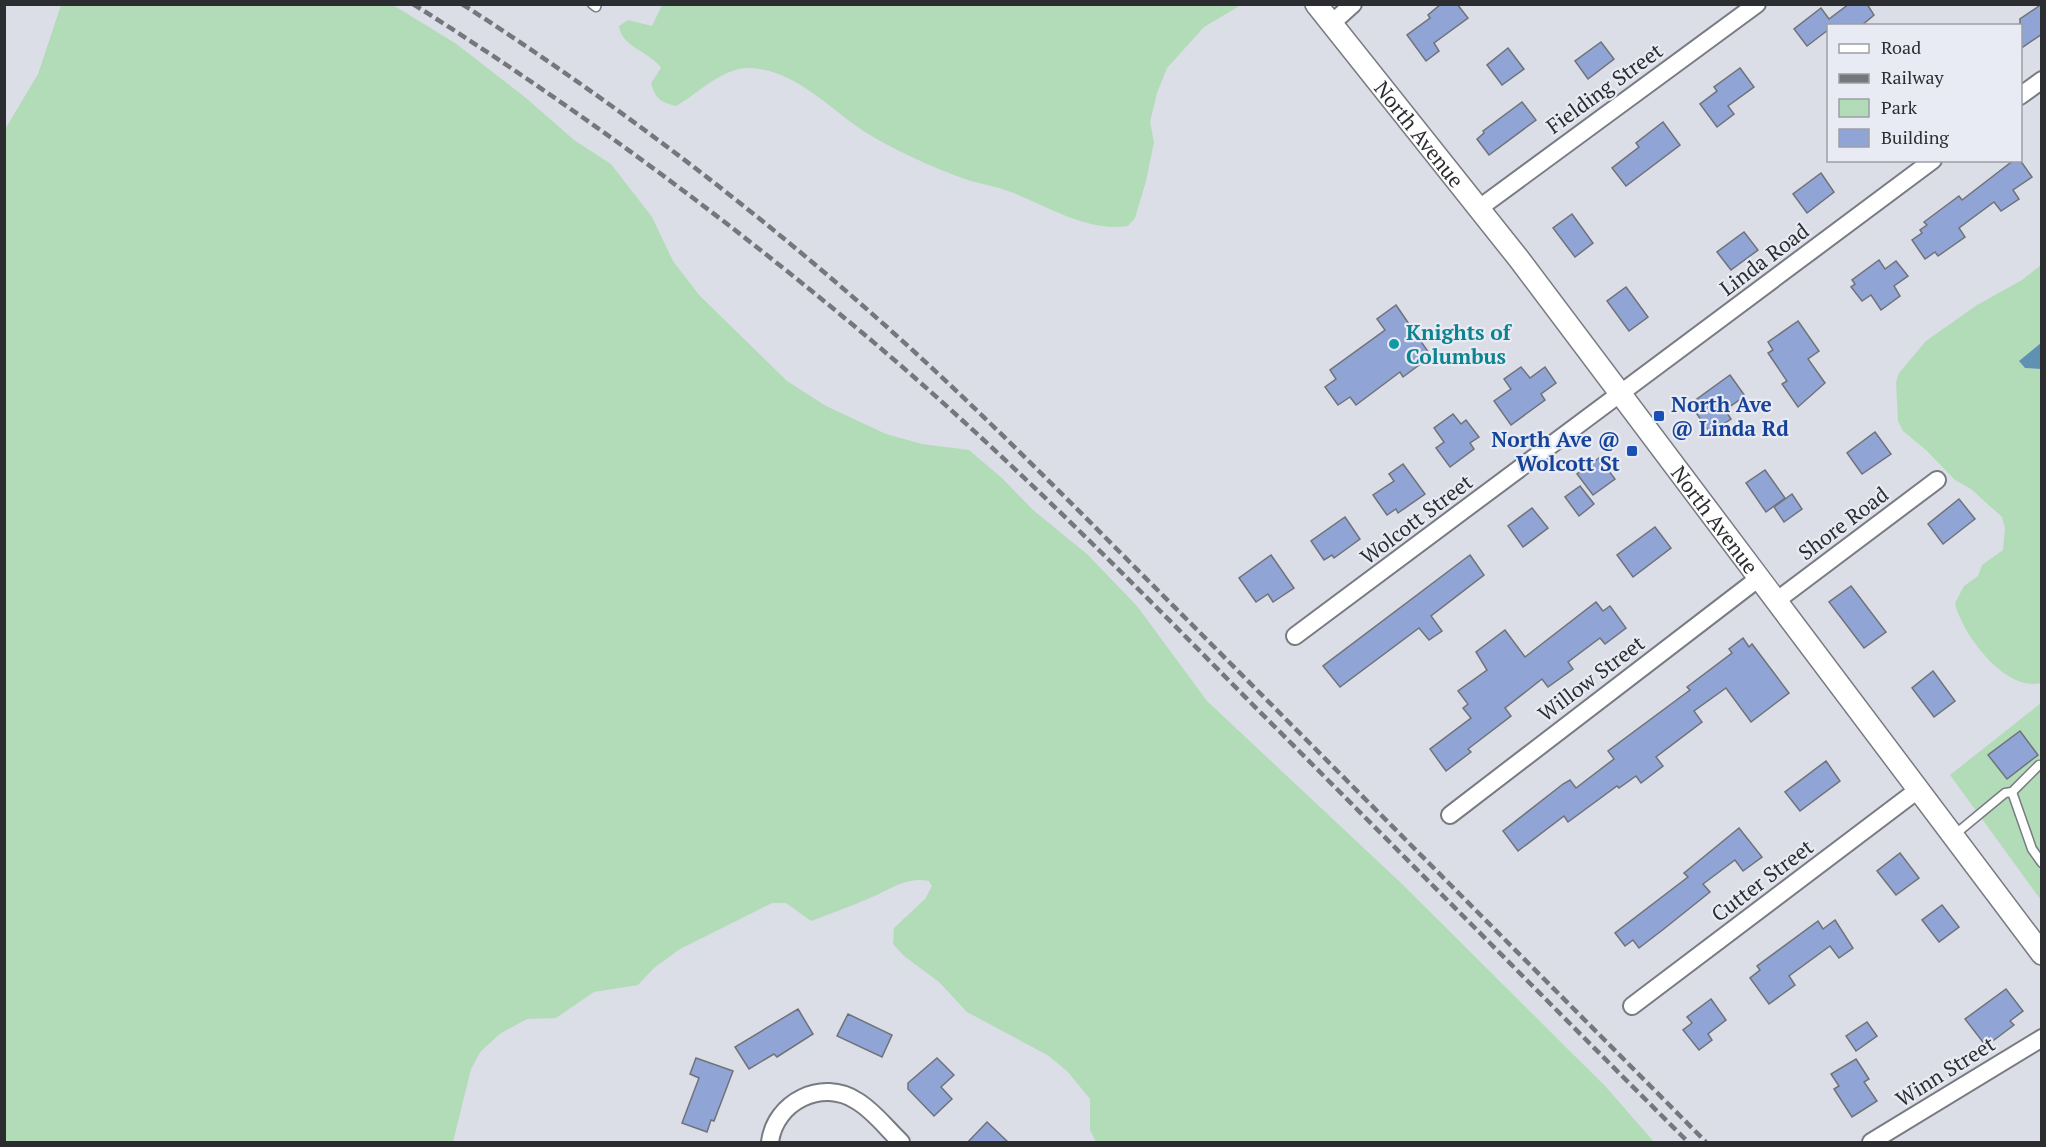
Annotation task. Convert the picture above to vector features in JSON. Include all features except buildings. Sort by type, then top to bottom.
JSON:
[{"type":"street","name":"North Avenue","points":[[1316,4],[1621,394],[2042,954]]},
{"type":"street","points":[[1331,24],[1353,4]]},
{"type":"street","name":"Fielding Street","points":[[1478,209],[1757,4]]},
{"type":"street","points":[[2022,95],[2042,80]]},
{"type":"street","name":"Linda Road","points":[[1621,394],[1931,162]]},
{"type":"street","name":"Wolcott Street","points":[[1295,636],[1621,394]]},
{"type":"street","name":"Shore Road","points":[[1776,601],[1937,480]]},
{"type":"street","name":"Willow Street","points":[[1450,814],[1759,578]]},
{"type":"street","name":"Cutter Street","points":[[1632,1006],[1919,789]]},
{"type":"street","name":"Winn Street","points":[[1872,1143],[2042,1038]]},
{"type":"street","points":[[770,1143],[774,1125],[790,1105],[807,1095],[826,1092],[839,1093],[857,1100],[901,1143]]},
{"type":"lane","points":[[592,4],[596,7],[597,4]]},
{"type":"lane","points":[[1952,836],[2004,793],[2013,792],[2039,765]]},
{"type":"lane","points":[[2013,792],[2032,849],[2042,863]]},
{"type":"green space","points":[[61,5],[393,5],[455,43],[526,98],[574,140],[611,164],[652,217],[673,261],[699,295],[787,381],[826,406],[886,434],[922,444],[969,450],[1003,479],[1033,510],[1087,554],[1137,606],[1207,701],[1401,883],[1606,1087],[1654,1142],[1096,1142],[1090,1130],[1090,1099],[1068,1072],[1049,1056],[967,1012],[939,982],[904,956],[893,944],[894,928],[925,899],[932,886],[929,881],[913,880],[811,921],[786,903],[772,903],[680,949],[654,968],[638,985],[594,992],[556,1018],[527,1019],[501,1033],[481,1051],[471,1069],[453,1142],[5,1142],[4,131],[38,74]]},
{"type":"green space","points":[[662,5],[1241,5],[1204,27],[1167,68],[1157,93],[1150,122],[1154,142],[1135,218],[1128,226],[1113,227],[1066,216],[1008,191],[968,180],[915,159],[865,132],[812,92],[783,76],[768,71],[752,68],[731,71],[676,106],[663,101],[654,93],[651,83],[661,68],[625,39],[619,26],[628,20],[652,26]]},
{"type":"green space","points":[[2041,265],[2041,343],[2028,354],[2037,369],[2041,369],[2041,683],[2027,683],[2013,679],[1987,658],[1966,630],[1955,603],[1964,586],[1978,576],[1982,565],[2003,550],[2005,528],[2002,517],[1971,489],[1955,480],[1926,450],[1903,431],[1898,421],[1896,382],[1899,373],[1926,341],[1977,305],[2022,280]]},
{"type":"green space","points":[[2041,703],[2041,900],[1950,775]]},
{"type":"water","points":[[2041,343],[2041,369],[2025,368],[2019,361]]},
{"type":"railway","points":[[413,4],[588,121],[701,204],[811,290],[967,424],[1114,565],[1688,1142]]},
{"type":"railway","points":[[462,4],[568,75],[723,189],[822,270],[924,361],[1080,512],[1706,1142]]},
{"type":"place","name":"Knights of Columbus","points":[[1394,344]]},
{"type":"place","name":"North Ave @ Linda Rd","points":[[1659,416]]},
{"type":"place","name":"North Ave @ Wolcott St","points":[[1632,451]]}]
